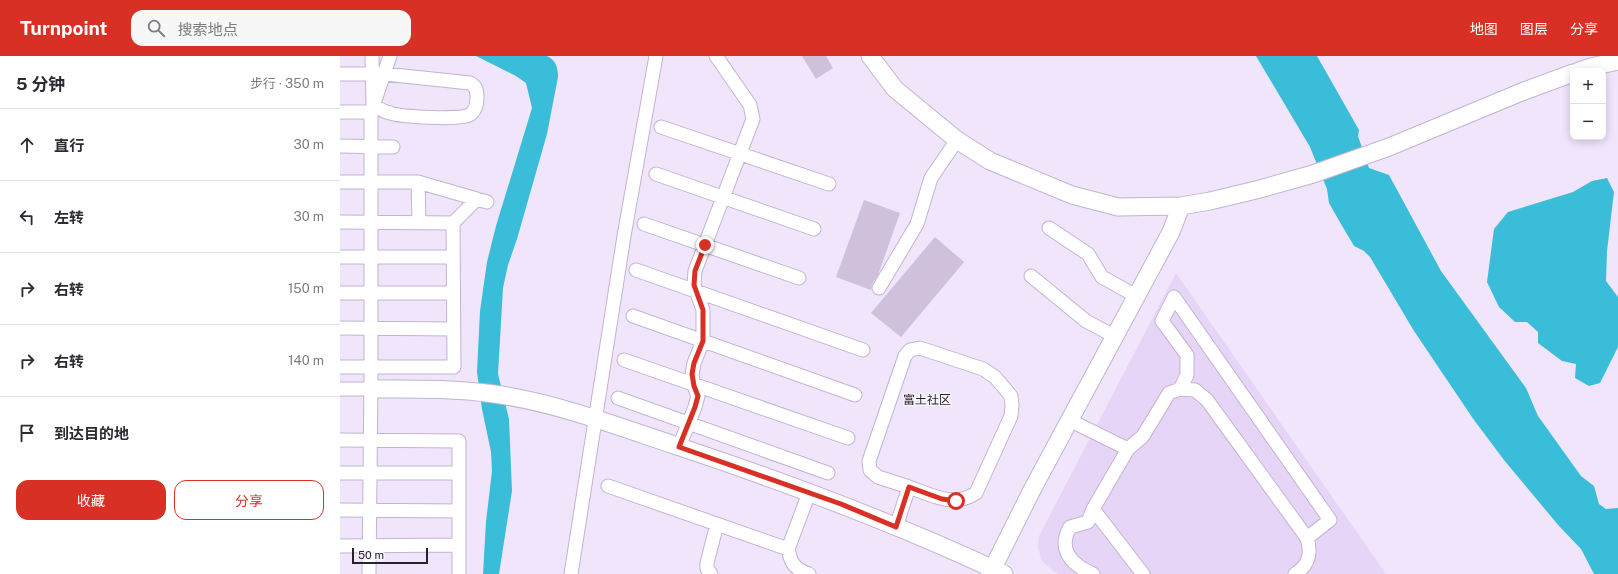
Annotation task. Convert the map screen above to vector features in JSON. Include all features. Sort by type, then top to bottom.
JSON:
[{"type":"main road","points":[[870,56],[895,89],[957,140],[990,161],[1072,195],[1118,207],[1181,206],[1210,201],[1260,189],[1313,174],[1389,147],[1524,90],[1570,74]]},
{"type":"main road","points":[[1588,68],[1618,61]]},
{"type":"main road","points":[[371,389],[445,389],[508,396],[595,418],[810,493],[896,527],[995,572],[1069,420],[1171,232],[1181,206]]},
{"type":"street","points":[[372,56],[379,74]]},
{"type":"street","points":[[369,574],[372,109],[379,74],[390,56]]},
{"type":"street","points":[[571,574],[624,236],[656,56]]},
{"type":"street","points":[[679,447],[698,396],[692,374],[694,363],[703,341],[703,310],[694,285],[695,271],[753,119],[750,105],[716,56]]},
{"type":"street","points":[[340,74],[379,74],[470,83],[474,85],[477,90],[477,102],[475,109],[470,115],[460,118],[399,116],[372,109],[340,112]]},
{"type":"street","points":[[660,127],[829,184]]},
{"type":"street","points":[[880,288],[917,224],[931,178],[957,140]]},
{"type":"street","points":[[340,146],[393,146]]},
{"type":"street","points":[[656,174],[814,229]]},
{"type":"street","points":[[340,182],[418,182],[482,200],[453,223],[340,222]]},
{"type":"street","points":[[418,182],[418,222]]},
{"type":"street","points":[[340,367],[454,368],[453,223]]},
{"type":"street","points":[[644,224],[799,278]]},
{"type":"street","points":[[1049,228],[1088,254],[1102,277],[1136,296]]},
{"type":"street","points":[[340,257],[453,257]]},
{"type":"street","points":[[636,270],[863,350]]},
{"type":"street","points":[[1031,276],[1086,321],[1114,336]]},
{"type":"street","points":[[340,293],[453,293]]},
{"type":"street","points":[[1180,389],[1187,375],[1187,355],[1162,321],[1174,297],[1330,520],[1307,538]]},
{"type":"street","points":[[633,316],[855,395]]},
{"type":"street","points":[[340,328],[453,328]]},
{"type":"street","points":[[1187,355],[1206,342]]},
{"type":"street","points":[[920,348],[983,369],[995,377],[1011,396],[1011,416],[976,493],[968,498],[956,501],[942,499],[909,487],[878,477],[870,470],[869,461],[905,356],[910,350],[920,348]]},
{"type":"street","points":[[624,360],[848,438]]},
{"type":"street","points":[[340,389],[371,389]]},
{"type":"street","points":[[1093,574],[1071,561],[1065,546],[1065,536],[1070,527],[1088,522],[1092,509],[1128,449],[1143,436],[1169,393],[1180,389],[1195,390],[1207,400],[1307,538],[1310,548],[1309,557],[1302,569],[1295,574]]},
{"type":"street","points":[[618,398],[828,473]]},
{"type":"street","points":[[1069,420],[1128,449]]},
{"type":"street","points":[[340,440],[459,441],[459,574]]},
{"type":"street","points":[[340,473],[459,473]]},
{"type":"street","points":[[608,486],[788,549]]},
{"type":"street","points":[[896,527],[909,487]]},
{"type":"street","points":[[809,574],[798,570],[790,560],[788,549],[810,493]]},
{"type":"street","points":[[1092,509],[1143,574]]},
{"type":"street","points":[[340,510],[459,511]]},
{"type":"street","points":[[711,574],[707,570],[707,563],[717,524]]},
{"type":"street","points":[[340,546],[459,545]]},
{"type":"shaded area","points":[[1176,273],[1386,574],[1059,574],[1053,571],[1042,561],[1038,548],[1039,536]]},
{"type":"water","points":[[476,56],[547,56],[554,62],[557,67],[558,74],[547,134],[517,239],[508,265],[503,288],[498,374],[509,419],[512,491],[499,574],[483,574],[486,522],[492,471],[491,452],[482,409],[477,372],[480,311],[487,262],[496,226],[532,108],[526,83],[516,76]]},
{"type":"water","points":[[1256,56],[1317,56],[1359,130],[1358,136],[1369,168],[1389,175],[1441,271],[1526,388],[1538,416],[1581,476],[1594,486],[1599,504],[1606,509],[1618,508],[1618,574],[1594,574],[1581,549],[1559,526],[1504,460],[1474,420],[1414,331],[1370,257],[1364,251],[1354,246],[1329,203],[1327,189],[1310,147]]},
{"type":"water","points":[[1607,178],[1614,192],[1607,251],[1606,281],[1618,297],[1618,347],[1600,383],[1589,386],[1575,378],[1576,364],[1562,361],[1538,343],[1538,332],[1527,322],[1515,322],[1499,307],[1487,282],[1494,229],[1508,212],[1573,192],[1592,181]]},
{"type":"building","points":[[802,56],[826,56],[833,68],[816,79]]},
{"type":"building","points":[[864,200],[900,213],[878,275],[872,284],[871,290],[836,277]]},
{"type":"building","points":[[935,237],[964,262],[901,337],[871,313]]},
{"type":"district","name":"富土社区","points":[[927,400]]},
{"type":"route","points":[[705,245],[695,271],[694,285],[703,310],[704,324],[703,341],[694,363],[692,374],[694,386],[698,396],[679,447],[841,504],[896,527],[909,487],[942,499],[956,501]]}]
